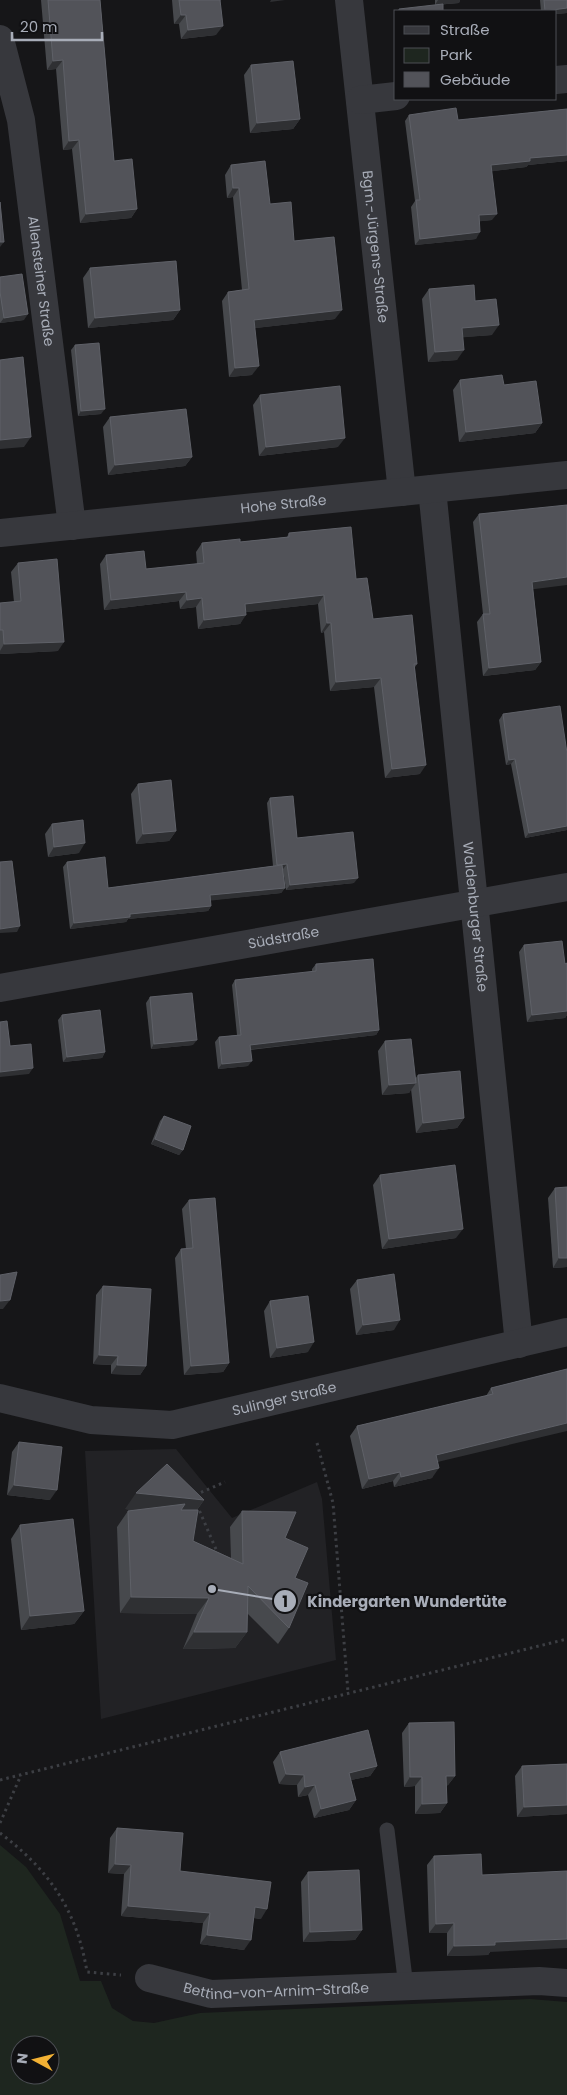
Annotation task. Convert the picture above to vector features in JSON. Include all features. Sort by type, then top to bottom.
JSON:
[{"type":"street","name":"Bgm.-Jürgens-Straße","points":[[349,0],[402,492]]},
{"type":"street","name":"Allensteiner Straße","points":[[0,39],[21,120],[72,526]]},
{"type":"street","points":[[360,100],[394,96]]},
{"type":"street","name":"Hohe Straße","points":[[0,533],[567,474]]},
{"type":"street","name":"Waldenburger Straße","points":[[432,489],[476,903],[519,1344]]},
{"type":"street","name":"Südstraße","points":[[0,988],[567,886]]},
{"type":"street","name":"Sulinger Straße","points":[[0,1398],[91,1420],[172,1425],[567,1332]]},
{"type":"street","name":"Bettina-von-Arnim-Straße","points":[[148,1978],[211,1994],[539,1981],[567,1983]]},
{"type":"lane","points":[[387,1830],[406,1987]]},
{"type":"path","points":[[317,1444],[333,1503],[348,1692]]},
{"type":"path","points":[[220,1560],[193,1496],[225,1482]]},
{"type":"path","points":[[0,1780],[567,1639]]},
{"type":"path","points":[[0,1823],[22,1774]]},
{"type":"path","points":[[0,1833],[27,1854],[56,1887],[74,1923],[87,1972],[148,1978]]},
{"type":"shaded area","points":[[176,1449],[232,1518],[317,1482],[322,1499],[336,1660],[101,1719],[85,1451]]},
{"type":"green space","points":[[0,1845],[26,1867],[60,1914],[80,1981],[101,1981],[112,2008],[133,2021],[154,2023],[200,2013],[530,1999],[567,2002],[567,2095],[0,2095]]},
{"type":"building","points":[[48,0],[100,0],[114,161],[132,159],[137,209],[86,214],[79,140],[69,141],[63,60],[53,61]]},
{"type":"building","points":[[179,0],[220,0],[223,26],[188,30],[186,15],[181,15]]},
{"type":"building","points":[[544,0],[567,0],[567,8],[545,10]]},
{"type":"building","points":[[443,4],[443,10],[399,9]]},
{"type":"building","points":[[293,61],[300,119],[257,123],[251,65]]},
{"type":"building","points":[[456,108],[458,120],[567,109],[567,155],[530,158],[530,161],[491,165],[497,214],[479,215],[480,232],[420,239],[416,200],[420,200],[409,115]]},
{"type":"building","points":[[265,161],[270,204],[291,202],[294,241],[334,237],[342,310],[254,320],[259,366],[235,368],[228,292],[249,289],[239,188],[233,188],[231,165]]},
{"type":"building","points":[[0,202],[4,242],[0,242]]},
{"type":"building","points":[[176,261],[180,310],[95,318],[90,268]]},
{"type":"building","points":[[22,274],[28,314],[4,318],[0,277]]},
{"type":"building","points":[[474,285],[475,301],[496,299],[499,325],[462,328],[464,350],[435,352],[429,289]]},
{"type":"building","points":[[99,343],[105,409],[81,411],[75,345]]},
{"type":"building","points":[[23,357],[31,437],[0,440],[0,360]]},
{"type":"building","points":[[502,375],[504,385],[536,381],[542,423],[466,432],[460,380]]},
{"type":"building","points":[[340,386],[345,438],[266,447],[260,395]]},
{"type":"building","points":[[186,409],[192,457],[115,465],[110,417]]},
{"type":"building","points":[[567,505],[567,577],[532,582],[541,662],[489,668],[483,614],[490,614],[479,514]]},
{"type":"building","points":[[351,527],[356,579],[367,578],[373,619],[412,615],[417,664],[414,664],[426,765],[392,769],[381,678],[336,682],[331,623],[327,623],[324,595],[245,604],[246,615],[204,620],[202,598],[187,600],[186,592],[111,600],[106,555],[144,551],[146,569],[204,563],[202,543],[240,539],[240,542],[289,537],[289,533]]},
{"type":"building","points":[[57,559],[64,642],[4,644],[3,630],[0,630],[0,603],[21,601],[18,563]]},
{"type":"building","points":[[560,706],[567,753],[567,826],[529,833],[515,759],[509,760],[503,714]]},
{"type":"building","points":[[171,780],[176,831],[143,834],[138,784]]},
{"type":"building","points":[[293,796],[297,838],[353,832],[358,878],[290,885],[287,864],[277,865],[270,798]]},
{"type":"building","points":[[83,820],[85,843],[54,847],[52,824]]},
{"type":"building","points":[[105,857],[108,888],[282,865],[285,888],[210,895],[211,906],[130,914],[130,917],[74,923],[67,862]]},
{"type":"building","points":[[12,861],[20,926],[0,929],[0,862]]},
{"type":"building","points":[[562,941],[565,964],[567,963],[567,1011],[532,1015],[524,945]]},
{"type":"building","points":[[373,959],[379,1030],[250,1045],[252,1061],[222,1064],[219,1037],[241,1035],[235,980],[316,971],[316,964]]},
{"type":"building","points":[[192,993],[197,1040],[154,1044],[150,997]]},
{"type":"building","points":[[100,1010],[105,1052],[67,1057],[62,1015]]},
{"type":"building","points":[[7,1021],[10,1046],[31,1044],[33,1068],[0,1072],[0,1022]]},
{"type":"building","points":[[411,1039],[416,1083],[389,1085],[385,1041]]},
{"type":"building","points":[[460,1071],[464,1118],[423,1123],[418,1075]]},
{"type":"building","points":[[164,1116],[191,1126],[183,1150],[155,1139]]},
{"type":"building","points":[[455,1165],[463,1229],[389,1239],[380,1175]]},
{"type":"building","points":[[567,1187],[567,1258],[559,1258],[555,1188]]},
{"type":"building","points":[[215,1198],[229,1363],[191,1366],[181,1249],[193,1248],[189,1200]]},
{"type":"building","points":[[17,1272],[10,1300],[0,1301],[0,1275]]},
{"type":"building","points":[[394,1274],[400,1320],[363,1325],[357,1280]]},
{"type":"building","points":[[103,1286],[151,1289],[146,1366],[117,1365],[118,1356],[99,1355]]},
{"type":"building","points":[[308,1296],[314,1342],[277,1348],[270,1301]]},
{"type":"building","points":[[567,1369],[567,1423],[436,1455],[439,1468],[401,1477],[400,1472],[369,1479],[357,1426],[493,1394],[491,1388]]},
{"type":"building","points":[[19,1442],[62,1447],[57,1490],[14,1485]]},
{"type":"building","points":[[167,1464],[204,1500],[136,1493]]},
{"type":"building","points":[[185,1504],[181,1510],[198,1510],[193,1541],[243,1564],[242,1511],[296,1512],[285,1538],[308,1548],[295,1578],[308,1583],[289,1628],[248,1586],[247,1632],[194,1632],[209,1598],[131,1597],[128,1511]]},
{"type":"building","points":[[73,1519],[84,1611],[30,1616],[20,1525]]},
{"type":"building","points":[[454,1722],[455,1776],[446,1776],[447,1803],[422,1804],[422,1777],[410,1777],[409,1723]]},
{"type":"building","points":[[368,1730],[377,1766],[349,1773],[356,1800],[321,1809],[315,1785],[305,1787],[304,1775],[286,1774],[280,1752]]},
{"type":"building","points":[[567,1764],[567,1805],[524,1807],[522,1766]]},
{"type":"building","points":[[117,1828],[183,1833],[180,1871],[271,1882],[267,1909],[255,1907],[251,1940],[207,1935],[210,1913],[128,1906],[131,1865],[115,1864]]},
{"type":"building","points":[[481,1854],[482,1875],[567,1871],[567,1939],[495,1942],[495,1945],[454,1946],[454,1923],[436,1924],[434,1856]]},
{"type":"building","points":[[359,1870],[362,1930],[310,1932],[308,1872]]},
{"type":"place","name":"Kindergarten Wundertüte","points":[[212,1589]]}]
